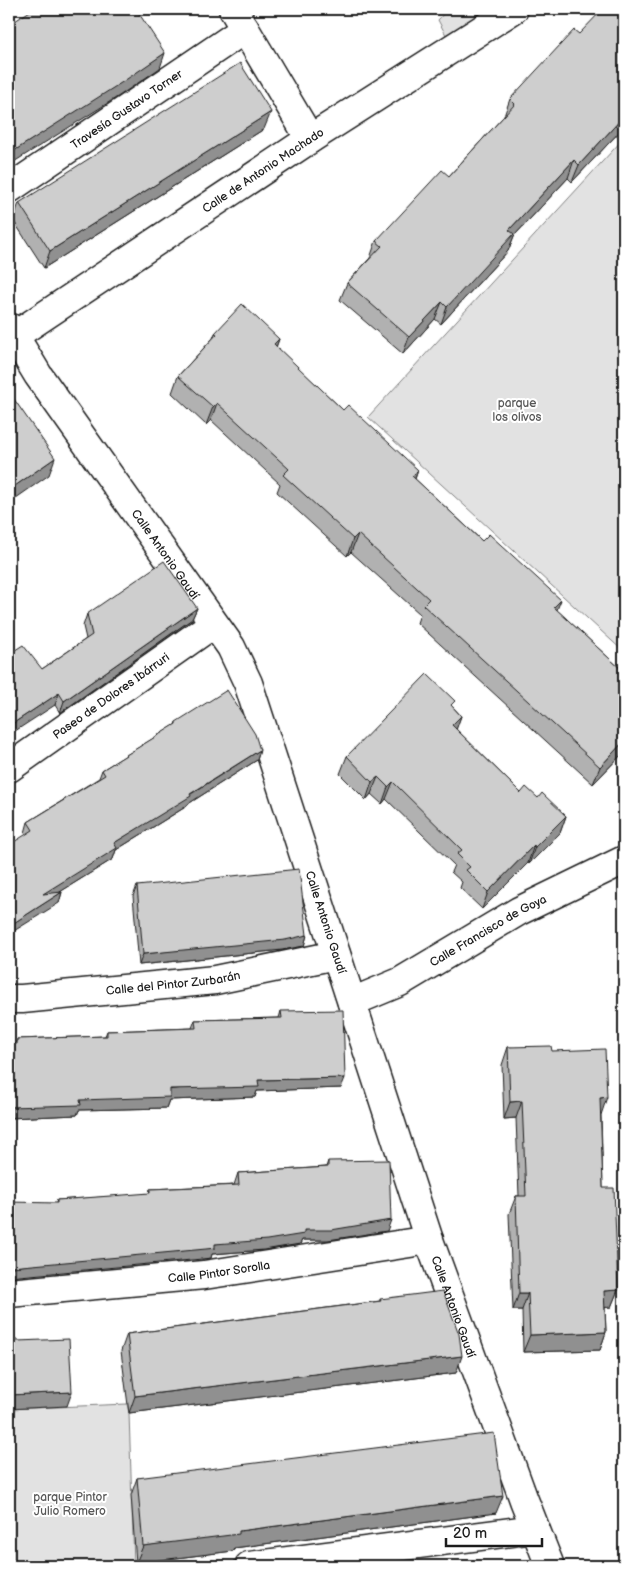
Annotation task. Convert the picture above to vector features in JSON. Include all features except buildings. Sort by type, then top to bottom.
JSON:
[{"type":"street","name":"Calle de Antonio Machado","points":[[11,332],[514,9]]},
{"type":"street","points":[[239,19],[310,139]]},
{"type":"street","name":"Travesía Gustavo Torner","points":[[9,189],[239,19]]},
{"type":"street","name":"Calle Antonio Gaudí","points":[[11,332],[38,375],[231,647],[248,683],[429,1240],[550,1566]]},
{"type":"street","name":"Paseo de Dolores Ibárruri","points":[[9,768],[213,624]]},
{"type":"street","name":"Calle Francisco de Goya","points":[[352,1002],[400,982],[519,911],[624,860]]},
{"type":"street","name":"Calle del Pintor Zurbarán","points":[[9,998],[31,998],[215,980],[336,956]]},
{"type":"street","name":"Calle Pintor Sorolla","points":[[9,1293],[204,1276],[429,1240]]},
{"type":"street","points":[[249,1566],[535,1529]]},
{"type":"green space","points":[[448,9],[487,9],[446,35],[438,20]]},
{"type":"green space","name":"parque los olivos","points":[[624,138],[624,652],[368,417]]},
{"type":"green space","name":"parque Pintor Julio Romero","points":[[127,1404],[129,1413],[134,1566],[9,1566],[9,1409]]}]
